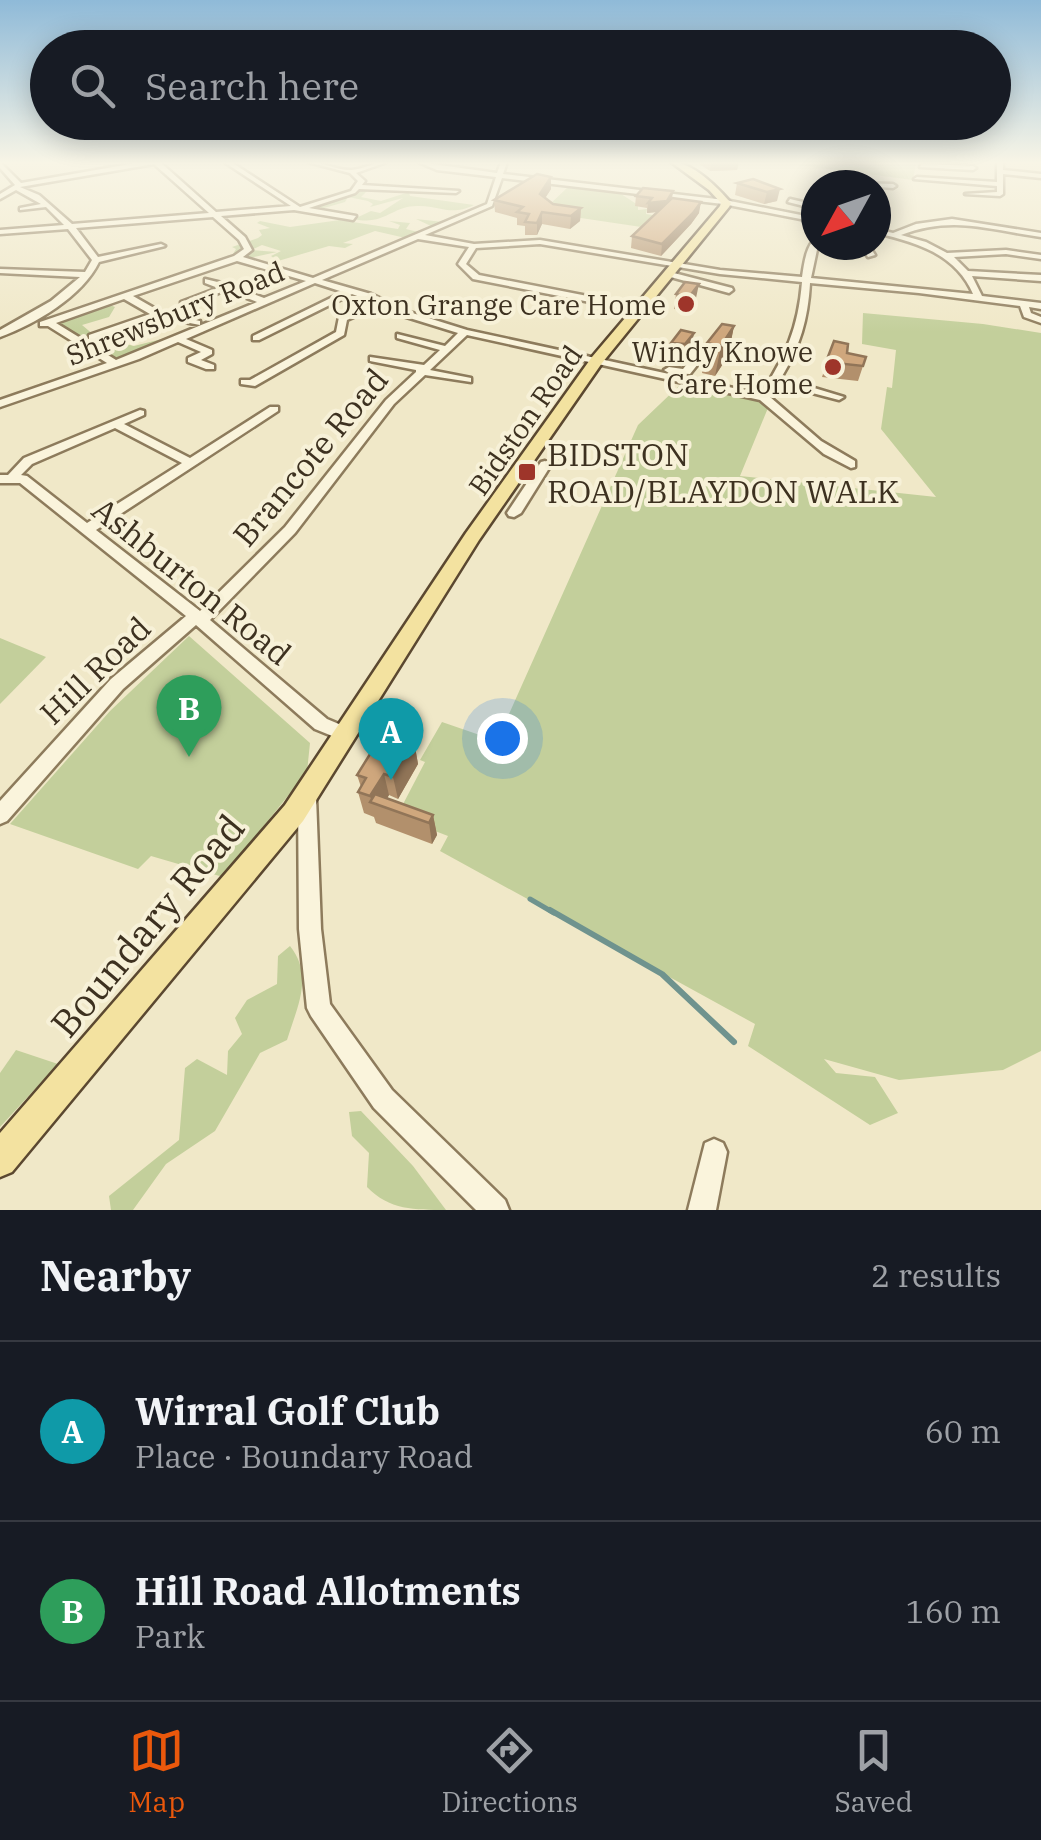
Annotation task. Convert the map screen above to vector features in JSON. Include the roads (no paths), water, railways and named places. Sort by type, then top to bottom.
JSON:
[{"type":"main road","name":"Bidston Road","points":[[347,735],[510,484],[597,360],[713,218]]},
{"type":"main road","name":"Boundary Road","points":[[0,1160],[307,794],[347,735]]},
{"type":"street","points":[[61,218],[96,260]]},
{"type":"street","points":[[0,232],[160,218]]},
{"type":"street","points":[[0,334],[127,298],[238,258],[248,250],[242,239],[219,218]]},
{"type":"street","name":"Shrewsbury Road","points":[[0,404],[116,364],[457,218]]},
{"type":"street","points":[[985,224],[993,218]]},
{"type":"street","points":[[894,235],[932,220],[957,219],[1041,235]]},
{"type":"street","points":[[891,234],[947,255],[967,274],[978,297]]},
{"type":"street","points":[[415,236],[474,246],[530,242],[674,270],[978,297],[1041,320]]},
{"type":"street","points":[[0,344],[42,322],[88,275],[96,260],[160,246]]},
{"type":"street","points":[[474,246],[457,264],[476,277],[641,309]]},
{"type":"street","points":[[947,255],[1006,252],[1041,257]]},
{"type":"street","points":[[238,258],[351,291],[403,313],[465,332],[764,398],[832,455],[851,464]]},
{"type":"street","points":[[764,398],[801,325],[807,260]]},
{"type":"street","points":[[674,270],[729,290]]},
{"type":"street","points":[[0,271],[88,275]]},
{"type":"street","points":[[967,274],[1041,278]]},
{"type":"street","points":[[208,280],[263,301]]},
{"type":"street","points":[[184,304],[227,287]]},
{"type":"street","points":[[256,338],[351,291]]},
{"type":"street","points":[[127,298],[158,314],[197,323]]},
{"type":"street","points":[[246,382],[251,384],[342,333],[342,319],[382,302]]},
{"type":"street","points":[[1023,311],[1041,306]]},
{"type":"street","points":[[92,337],[158,314]]},
{"type":"street","points":[[42,322],[116,364]]},
{"type":"street","name":"Brancote Road","points":[[198,618],[290,530],[386,406],[421,369],[465,332]]},
{"type":"street","points":[[400,336],[446,348]]},
{"type":"street","points":[[177,338],[209,352],[226,352]]},
{"type":"street","points":[[209,352],[192,360],[210,366]]},
{"type":"street","points":[[663,376],[668,370],[686,372],[701,354]]},
{"type":"street","points":[[374,359],[467,380]]},
{"type":"street","points":[[775,380],[839,396]]},
{"type":"street","points":[[87,529],[274,408]]},
{"type":"street","points":[[6,478],[28,461],[140,413]]},
{"type":"street","points":[[116,424],[189,462]]},
{"type":"street","points":[[814,456],[832,455]]},
{"type":"street","points":[[514,513],[545,465]]},
{"type":"street","name":"Ashburton Road","points":[[6,478],[22,479],[198,618],[321,724],[347,735]]},
{"type":"street","points":[[510,484],[530,488]]},
{"type":"street","name":"Hill Road","points":[[0,815],[117,684],[198,618]]},
{"type":"street","points":[[307,794],[310,929],[319,1008],[382,1099],[495,1210]]},
{"type":"street","points":[[702,1210],[714,1152]]},
{"type":"waterway","points":[[530,899],[554,913]]},
{"type":"waterway","points":[[550,910],[662,974],[734,1042]]},
{"type":"place","name":"Oxton Grange Care Home","points":[[686,304]]},
{"type":"place","name":"Windy Knowe Care Home","points":[[833,367]]},
{"type":"place","name":"BIDSTON ROAD/BLAYDON WALK","points":[[527,472]]},
{"type":"place","name":"Hill Road Allotments","points":[[189,757]]},
{"type":"place","name":"Wirral Golf Club","points":[[391,780]]}]
